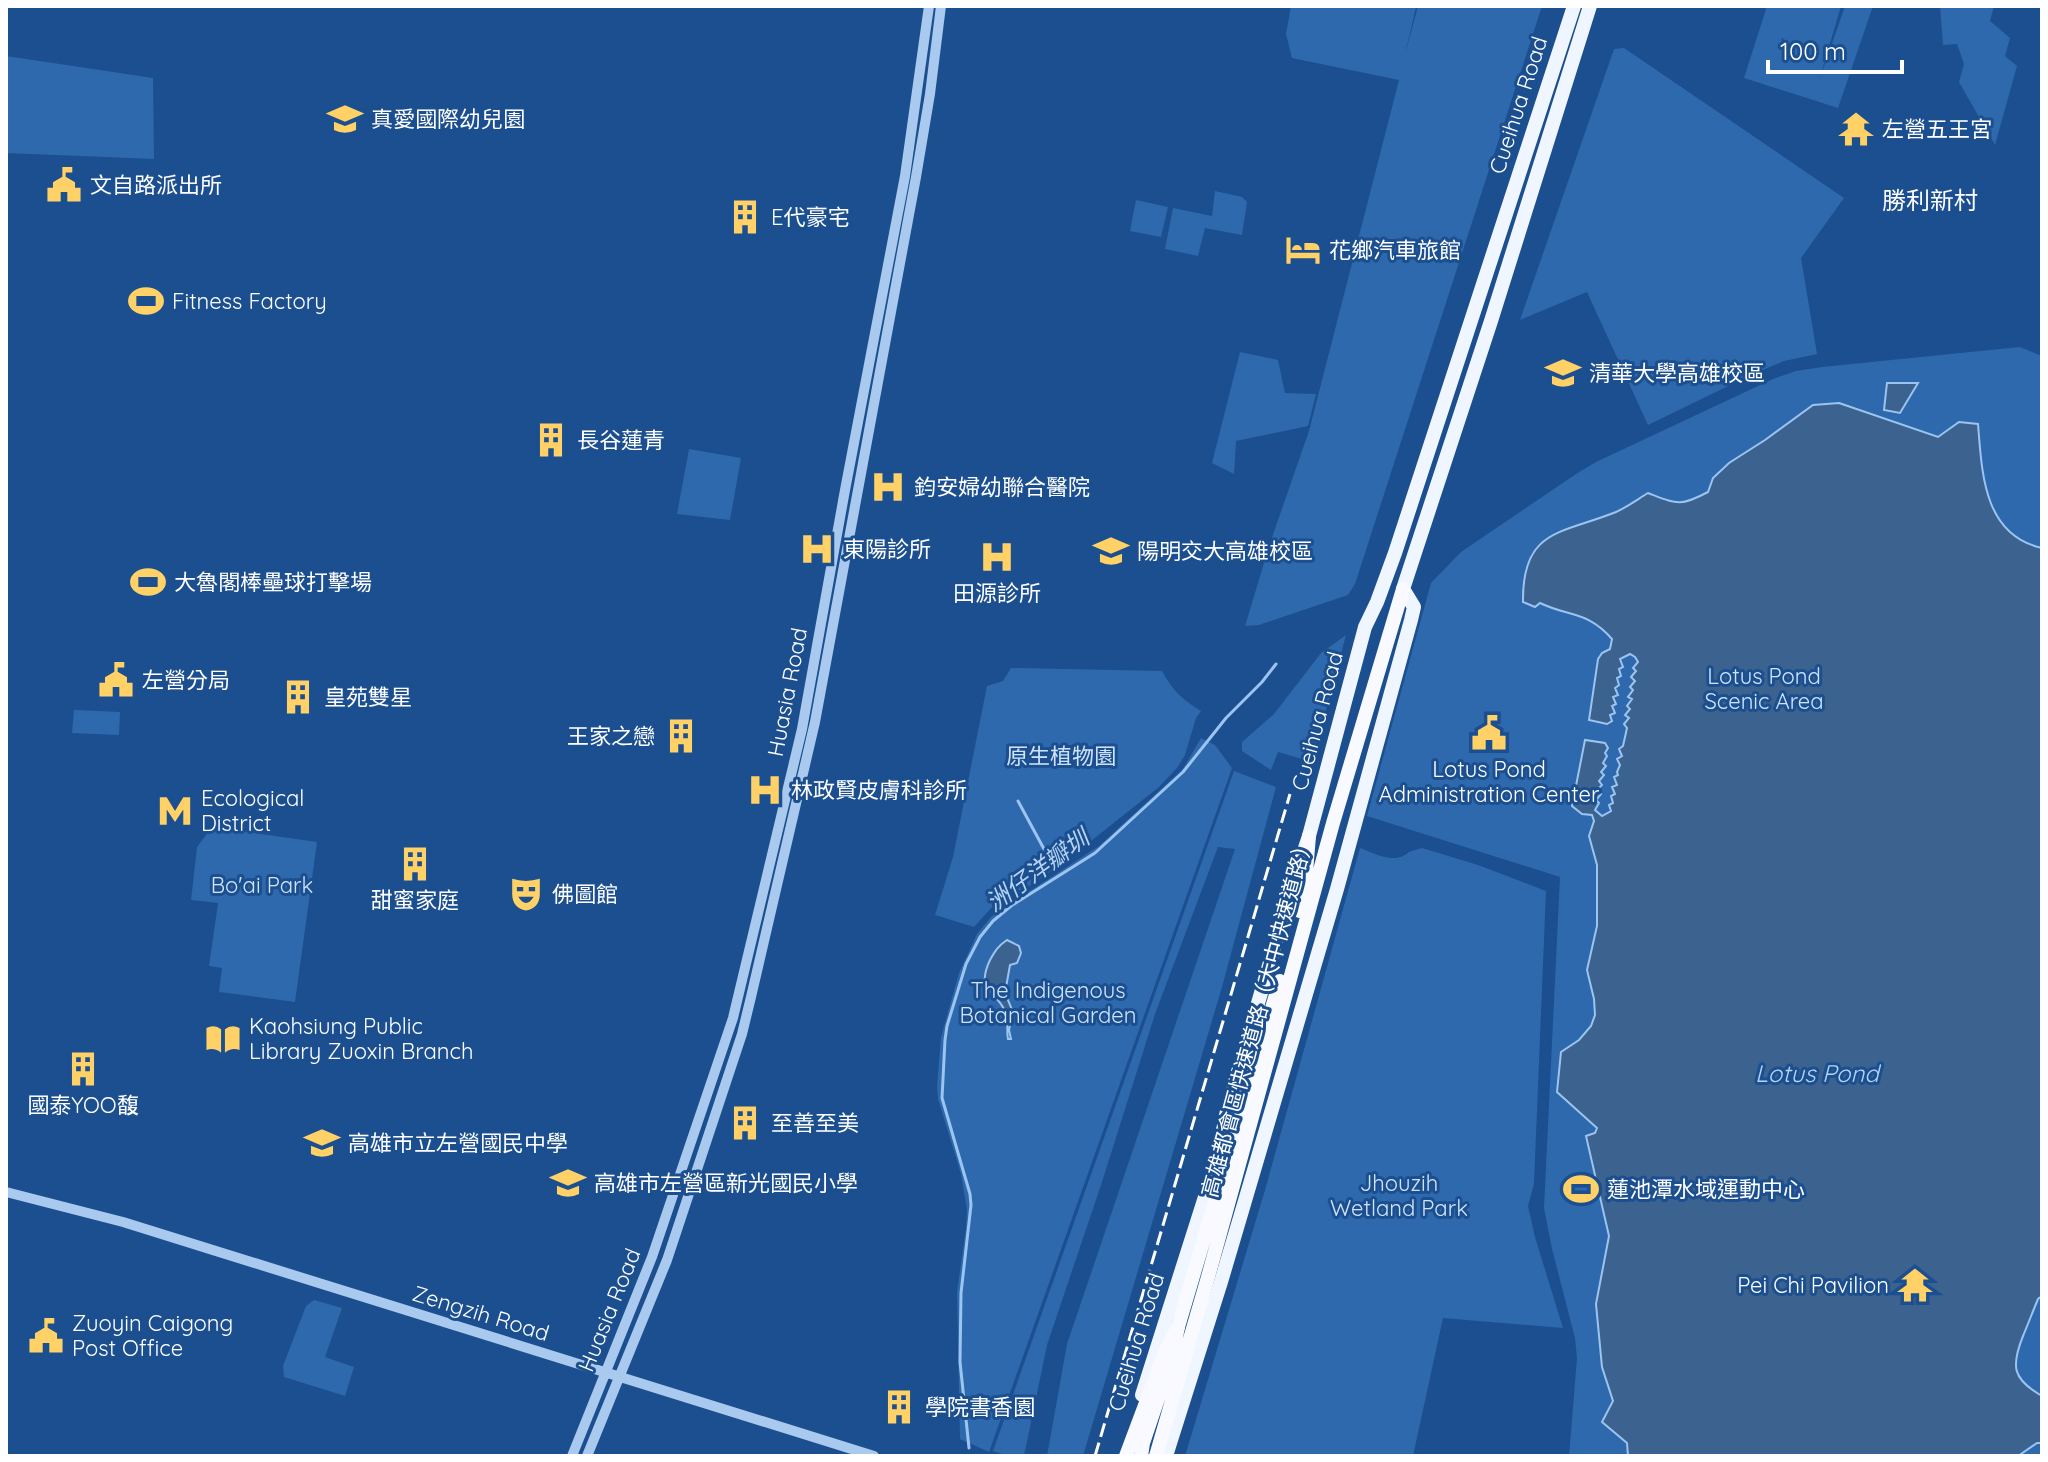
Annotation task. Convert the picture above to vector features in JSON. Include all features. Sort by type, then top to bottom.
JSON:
[{"type":"highway","name":"高雄都會區快速道路（大中快速道路）","points":[[1156,1456],[1213,1262],[1333,823],[1403,589]]},
{"type":"highway","name":"高雄都會區快速道路（大中快速道路）","points":[[1141,1456],[1295,932],[1304,896],[1309,836]]},
{"type":"highway","points":[[1128,1456],[1165,1352],[1178,1327]]},
{"type":"main road","name":"Cueihua Road","points":[[1128,1456],[1134,1423],[1217,1159],[1228,1106],[1309,836],[1365,627],[1393,559],[1574,6]]},
{"type":"main road","name":"Cueihua Road","points":[[1166,1456],[1221,1282],[1332,904],[1411,620],[1414,607],[1403,589],[1487,336],[1590,6]]},
{"type":"street","name":"Huasia Road","points":[[572,1456],[652,1257],[733,1018],[802,729],[905,176],[929,6]]},
{"type":"street","name":"Huasia Road","points":[[587,1456],[667,1260],[742,1034],[813,731],[914,189],[941,6]]},
{"type":"street","points":[[677,1184],[690,1188]]},
{"type":"street","name":"Zengzih Road","points":[[6,1192],[123,1222],[874,1456]]},
{"type":"green space","points":[[1291,6],[1416,7],[1405,55],[1418,6],[1542,6],[1355,584],[1348,595],[1259,625],[1245,626],[1309,431],[1399,80],[1292,58],[1286,34]]},
{"type":"green space","points":[[1767,6],[1841,6],[1819,81],[1845,6],[1873,6],[1838,108],[1744,78]]},
{"type":"green space","points":[[1940,6],[1994,6],[1990,21],[2010,38],[2005,56],[2017,66],[1995,145],[1959,82],[1964,64],[1957,44],[1943,45]]},
{"type":"green space","points":[[1624,48],[1844,198],[1801,258],[1817,354],[1784,361],[1755,373],[1648,425],[1587,292],[1520,320],[1614,49]]},
{"type":"green space","points":[[6,56],[153,78],[154,159],[6,153]]},
{"type":"green space","points":[[1215,191],[1242,197],[1247,202],[1242,235],[1205,228],[1198,256],[1165,249],[1173,208],[1212,216]]},
{"type":"green space","points":[[1136,200],[1168,207],[1161,237],[1130,231]]},
{"type":"green space","name":"Lotus Pond","points":[[2020,347],[2042,356],[2042,1456],[1569,1456],[1577,1358],[1575,1338],[1544,1208],[1560,877],[1367,816],[1431,583],[1461,552],[1596,462],[1773,379],[1822,367]]},
{"type":"green space","points":[[1240,352],[1278,360],[1285,393],[1316,394],[1308,426],[1236,441],[1234,474],[1212,463]]},
{"type":"green space","points":[[689,449],[741,458],[730,520],[677,514]]},
{"type":"green space","points":[[1346,635],[1312,762],[1278,752],[1271,770],[1242,751],[1242,742],[1274,714],[1321,653]]},
{"type":"green space","name":"原生植物園","points":[[1011,668],[1162,671],[1178,694],[1201,711],[1185,755],[1159,787],[1067,860],[994,905],[974,927],[935,915],[953,857],[987,686],[1003,681]]},
{"type":"green space","points":[[74,710],[120,712],[119,735],[72,733]]},
{"type":"green space","name":"The Indigenous Botanical Garden","points":[[1201,738],[1215,745],[1232,768],[989,1452],[960,1439],[957,1292],[967,1210],[961,1174],[938,1099],[937,1086],[941,1037],[959,973],[977,934],[991,917],[1099,846],[1183,769]]},
{"type":"green space","points":[[1234,771],[1276,787],[1222,987],[1083,1456],[1047,1456],[1067,1344],[1235,849],[1218,847],[1155,1014],[1047,1345],[1024,1456],[1008,1456],[993,1451]]},
{"type":"green space","name":"Bo'ai Park","points":[[212,827],[317,842],[295,1002],[219,992],[222,968],[209,966],[218,903],[191,900],[197,847]]},
{"type":"green space","name":"Jhouzih Wetland Park","points":[[1360,848],[1398,858],[1422,848],[1546,891],[1534,1184],[1528,1206],[1563,1328],[1443,1318],[1413,1456],[1185,1456],[1265,1190]]},
{"type":"green space","points":[[314,1300],[342,1308],[325,1357],[354,1367],[345,1396],[284,1377],[283,1366],[306,1306]]},
{"type":"water","points":[[1887,383],[1918,383],[1900,413],[1884,410]]},
{"type":"water","name":"Lotus Pond","points":[[1839,403],[1938,437],[1959,422],[1978,424],[1984,481],[1997,516],[2022,541],[2042,548],[2042,1296],[2023,1336],[2016,1364],[2025,1384],[2042,1396],[2042,1443],[2018,1456],[1628,1456],[1627,1443],[1602,1422],[1613,1401],[1602,1367],[1596,1304],[1609,1236],[1586,1136],[1595,1133],[1597,1128],[1557,1092],[1561,1052],[1579,1040],[1591,1026],[1595,1015],[1587,970],[1597,926],[1597,865],[1589,836],[1594,821],[1592,815],[1582,814],[1572,806],[1585,740],[1605,743],[1608,748],[1603,763],[1606,766],[1601,772],[1604,775],[1599,781],[1602,785],[1597,790],[1601,794],[1596,800],[1599,803],[1595,810],[1602,816],[1611,811],[1611,796],[1615,794],[1612,787],[1617,785],[1614,777],[1618,775],[1620,765],[1617,759],[1622,756],[1619,749],[1623,746],[1627,728],[1624,724],[1629,718],[1625,715],[1632,699],[1628,697],[1635,681],[1631,677],[1638,662],[1630,654],[1620,659],[1623,667],[1619,669],[1621,676],[1617,678],[1619,685],[1615,688],[1618,695],[1613,697],[1616,704],[1612,706],[1615,713],[1610,715],[1612,721],[1607,724],[1589,720],[1598,659],[1610,649],[1612,639],[1586,619],[1540,603],[1535,607],[1523,602],[1524,578],[1529,560],[1537,547],[1548,538],[1616,512],[1648,493],[1678,502],[1699,497],[1708,492],[1713,478],[1729,463],[1813,405]]},
{"type":"water","points":[[1007,940],[1019,946],[1021,953],[1017,963],[1010,965],[1005,993],[1013,1012],[1009,1030],[1011,1039],[1008,1039],[1006,1013],[986,985],[985,978],[992,957]]},
{"type":"waterway","name":"洲仔洋瓣圳","points":[[969,1448],[960,1362],[961,1293],[971,1205],[942,1098],[947,1026],[966,964],[980,937],[993,921],[1011,906],[1095,853],[1183,772],[1226,718],[1276,664]]},
{"type":"waterway","points":[[1018,801],[1051,862]]},
{"type":"railway","points":[[1095,1456],[1290,794]]},
{"type":"place","name":"真愛國際幼兒園","points":[[345,119]]},
{"type":"place","name":"左營五王宮","points":[[1856,129]]},
{"type":"place","name":"文自路派出所","points":[[64,185]]},
{"type":"place","name":"E代豪宅","points":[[745,217]]},
{"type":"place","name":"花鄉汽車旅館","points":[[1303,250]]},
{"type":"place","name":"Fitness Factory","points":[[146,301]]},
{"type":"place","name":"清華大學高雄校區","points":[[1563,373]]},
{"type":"place","name":"長谷蓮青","points":[[551,440]]},
{"type":"place","name":"鈞安婦幼聯合醫院","points":[[888,487]]},
{"type":"place","name":"東陽診所","points":[[817,549]]},
{"type":"place","name":"陽明交大高雄校區","points":[[1111,551]]},
{"type":"place","name":"田源診所","points":[[997,557]]},
{"type":"place","name":"大魯閣棒壘球打擊場","points":[[148,582]]},
{"type":"place","name":"左營分局","points":[[116,680]]},
{"type":"place","name":"皇苑雙星","points":[[298,697]]},
{"type":"place","name":"Lotus Pond Administration Center","points":[[1489,733]]},
{"type":"place","name":"王家之戀","points":[[681,736]]},
{"type":"place","name":"林政賢皮膚科診所","points":[[765,790]]},
{"type":"place","name":"Ecological District","points":[[175,811]]},
{"type":"place","name":"甜蜜家庭","points":[[415,864]]},
{"type":"place","name":"佛圖館","points":[[526,894]]},
{"type":"place","name":"Kaohsiung Public Library Zuoxin Branch","points":[[223,1039]]},
{"type":"place","name":"國泰YOO馥","points":[[83,1069]]},
{"type":"place","name":"至善至美","points":[[745,1123]]},
{"type":"place","name":"高雄市立左營國民中學","points":[[322,1143]]},
{"type":"place","name":"高雄市左營區新光國民小學","points":[[568,1183]]},
{"type":"place","name":"蓮池潭水域運動中心","points":[[1581,1189]]},
{"type":"place","name":"Pei Chi Pavilion","points":[[1915,1285]]},
{"type":"place","name":"Zuoyin Caigong Post Office","points":[[46,1336]]},
{"type":"place","name":"學院書香園","points":[[899,1407]]},
{"type":"district","name":"勝利新村","points":[[1930,200]]},
{"type":"park label","name":"Lotus Pond Scenic Area","points":[[1764,688]]}]
